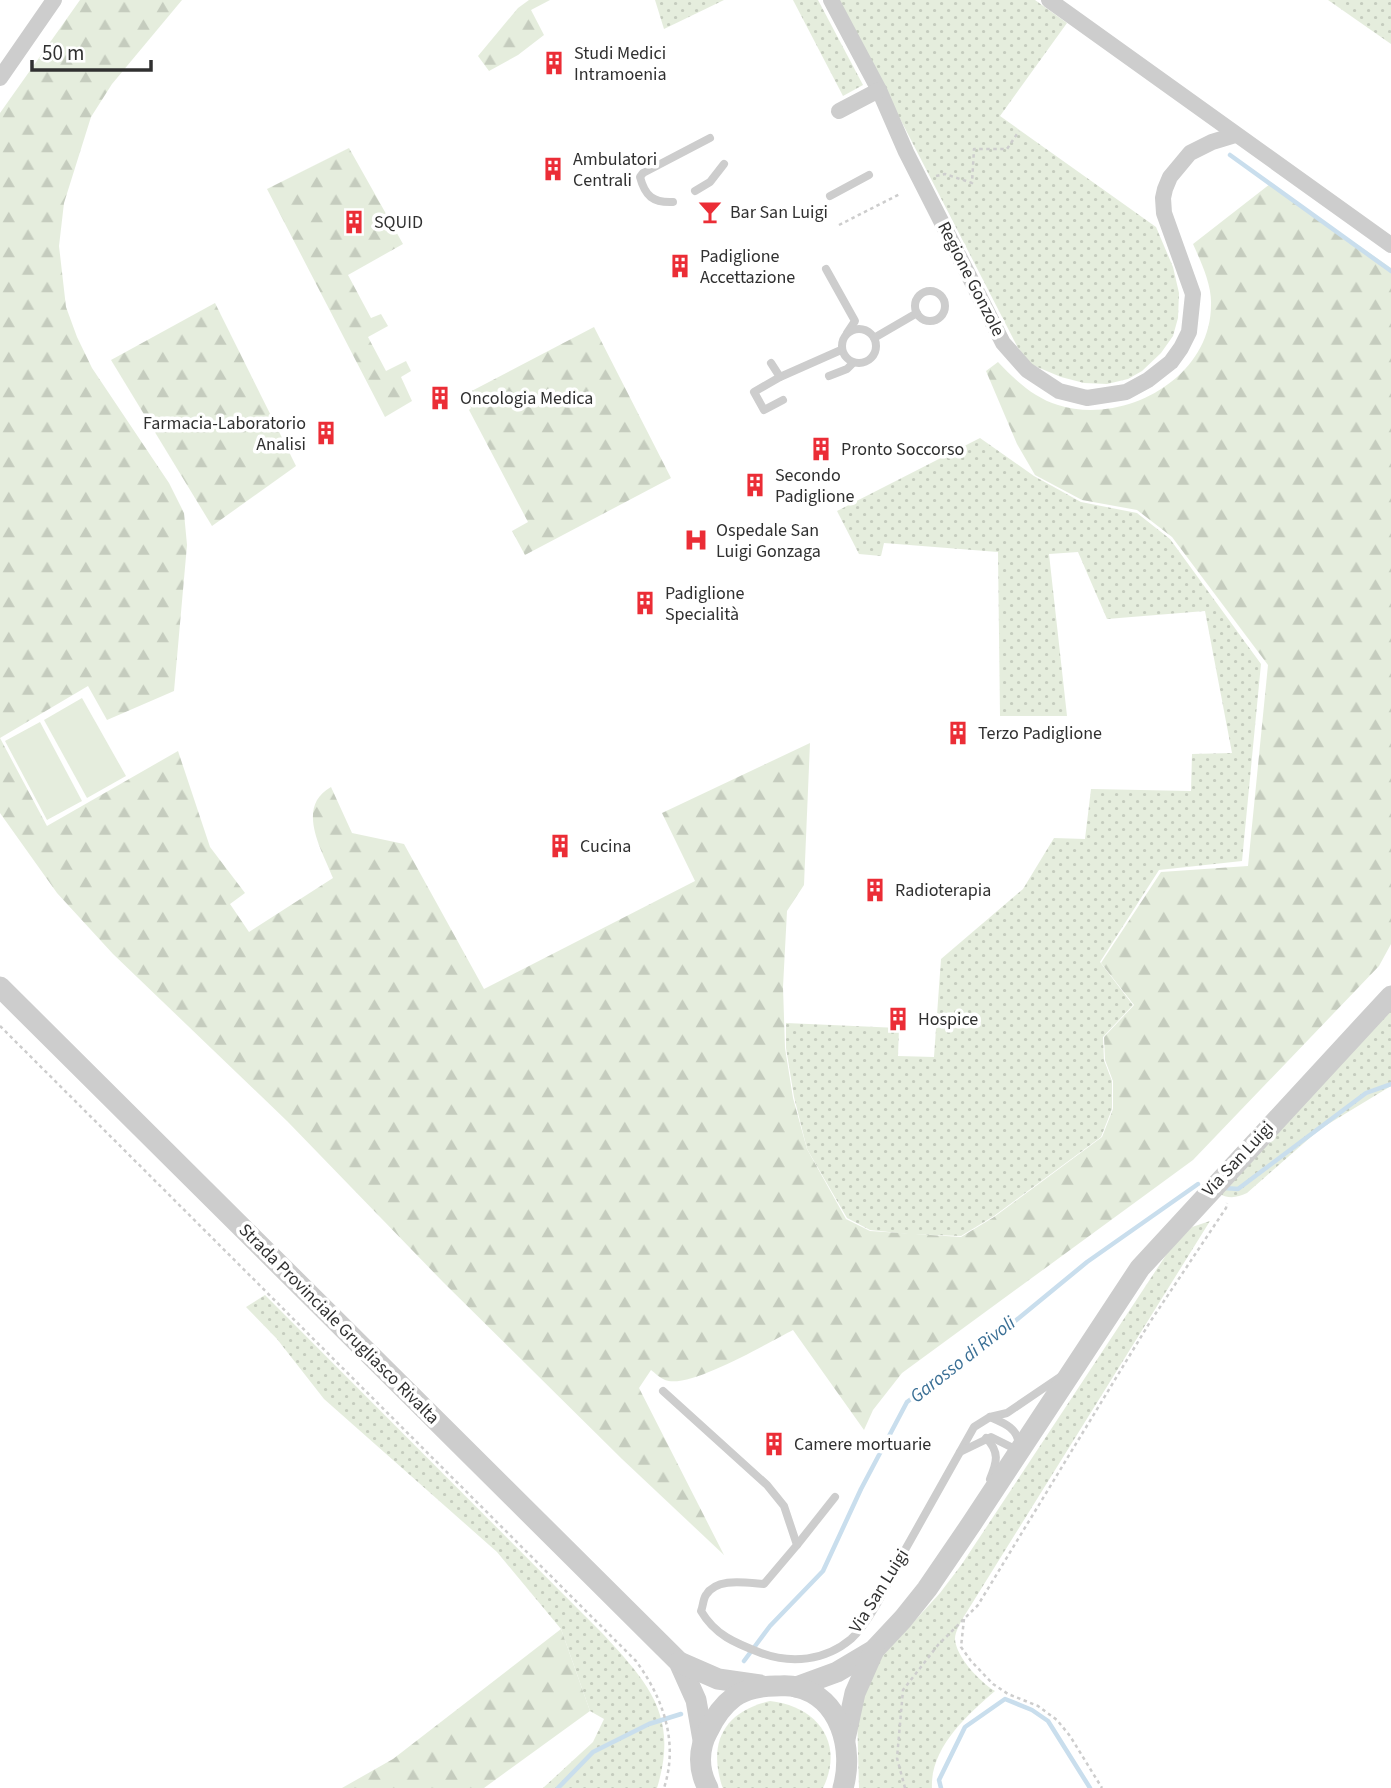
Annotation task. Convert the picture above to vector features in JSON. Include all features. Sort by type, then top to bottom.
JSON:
[{"type":"street","points":[[0,78],[54,0]]},
{"type":"street","name":"Regione Gonzole","points":[[831,0],[879,90],[906,152],[1003,343],[1027,370],[1059,391],[1080,397],[1126,392],[1148,380],[1171,362],[1181,348],[1189,332],[1193,294],[1164,213],[1165,189],[1176,168],[1190,153],[1235,135]]},
{"type":"street","points":[[1049,0],[1391,245]]},
{"type":"street","points":[[839,111],[879,90]]},
{"type":"street","name":"Strada Provinciale Grugliasco Rivalta","points":[[0,987],[679,1661],[719,1679],[762,1686],[796,1686]]},
{"type":"street","name":"Via San Luigi","points":[[845,1739],[855,1693],[874,1650],[927,1589],[1140,1268],[1391,996]]},
{"type":"street","name":"Via San Luigi","points":[[796,1686],[837,1672],[874,1650]]},
{"type":"street","name":"Strada Provinciale Grugliasco Rivalta","points":[[679,1661],[696,1700],[703,1740],[703,1785]]},
{"type":"street","points":[[703,1740],[717,1714],[735,1696],[762,1686]]},
{"type":"street","points":[[796,1686],[829,1707],[839,1722],[845,1739],[848,1783]]},
{"type":"lane","points":[[673,202],[661,203],[651,199],[643,188],[640,177],[710,138]]},
{"type":"lane","points":[[695,191],[710,182],[724,164]]},
{"type":"lane","points":[[830,196],[869,175]]},
{"type":"lane","points":[[826,268],[855,321],[843,338],[843,355],[853,363],[870,360],[876,350],[874,338],[862,329],[847,333]]},
{"type":"lane","points":[[874,338],[917,313]]},
{"type":"lane","points":[[783,400],[764,410],[754,392],[841,349]]},
{"type":"lane","points":[[771,363],[780,377]]},
{"type":"lane","points":[[829,376],[847,369],[853,363]]},
{"type":"lane","name":"Via San Luigi","points":[[797,1545],[764,1584],[728,1583],[716,1586],[706,1595],[701,1611],[710,1627],[730,1639],[783,1660],[820,1655],[852,1637],[876,1604],[974,1427],[990,1417],[1007,1413],[1035,1396],[1073,1366]]},
{"type":"lane","points":[[663,1391],[767,1485],[784,1506],[797,1545]]},
{"type":"lane","points":[[990,1417],[1007,1424],[1013,1430],[1018,1438],[1020,1451]]},
{"type":"lane","points":[[960,1452],[986,1438],[1001,1441],[1020,1451]]},
{"type":"lane","name":"Via San Luigi","points":[[927,1589],[988,1485],[997,1461],[996,1451],[986,1438]]},
{"type":"lane","points":[[797,1545],[835,1497]]},
{"type":"path","points":[[930,179],[945,174],[972,183],[974,149],[1007,149],[1020,131]]},
{"type":"path","points":[[839,225],[900,194]]},
{"type":"path","points":[[0,1026],[607,1630],[650,1680],[663,1710],[671,1738],[664,1788]]},
{"type":"path","points":[[905,1788],[897,1758],[903,1690],[938,1645],[978,1605],[1150,1322],[1226,1208],[1227,1195]]},
{"type":"path","points":[[964,1619],[961,1647],[971,1661],[993,1684],[1008,1694],[1038,1706],[1057,1720],[1102,1788]]},
{"type":"green space","points":[[80,0],[182,0],[112,84],[91,117],[64,203],[59,246],[66,307],[77,337],[92,368],[169,483],[184,513],[187,545],[174,691],[107,720],[88,686],[0,738],[0,113]]},
{"type":"green space","points":[[529,0],[550,0],[531,10],[544,35],[518,55],[489,71],[478,56],[518,8]]},
{"type":"green space","points":[[655,0],[724,0],[664,29]]},
{"type":"green space","points":[[793,0],[818,0],[863,85],[843,96]]},
{"type":"green space","points":[[839,0],[1035,0],[1067,23],[1000,116],[1156,227],[1173,267],[1179,293],[1178,318],[1173,336],[1161,353],[1142,371],[1128,379],[1107,384],[1084,383],[1030,364],[1017,346]]},
{"type":"green space","points":[[1328,0],[1391,0],[1391,44]]},
{"type":"green space","points":[[349,148],[403,244],[348,275],[371,318],[381,314],[388,326],[368,337],[386,371],[406,361],[411,371],[401,377],[412,401],[385,417],[267,189]]},
{"type":"green space","points":[[1270,184],[1391,268],[1391,944],[1379,966],[1193,1160],[902,1373],[873,1410],[864,1430],[793,1330],[729,1363],[692,1378],[665,1380],[651,1370],[639,1388],[724,1555],[622,1459],[443,1282],[287,1121],[113,954],[57,893],[0,813],[0,738],[47,826],[178,751],[210,847],[245,893],[230,904],[249,932],[333,878],[314,830],[313,817],[320,796],[331,787],[352,833],[404,844],[484,989],[695,881],[662,813],[810,743],[804,885],[787,911],[783,987],[785,1048],[793,1098],[807,1149],[846,1219],[870,1231],[961,1237],[994,1217],[1102,1137],[1113,1109],[1113,1081],[1105,1060],[1104,1037],[1134,1005],[1101,963],[1161,872],[1248,866],[1268,665],[1172,537],[1137,510],[1082,500],[1035,475],[1017,444],[986,371],[998,362],[1018,382],[1041,398],[1058,405],[1084,410],[1135,402],[1159,390],[1180,374],[1196,354],[1207,331],[1210,290],[1193,244]]},
{"type":"green space","points":[[215,303],[296,466],[212,526],[111,360]]},
{"type":"green space","points":[[594,327],[671,478],[525,555],[512,531],[528,522],[469,410],[471,408],[464,395]]},
{"type":"green space","points":[[980,438],[1034,476],[1081,502],[1137,513],[1170,539],[1261,664],[1242,861],[1159,870],[1100,962],[1133,1005],[1103,1037],[1104,1060],[1112,1081],[1112,1109],[1101,1137],[994,1216],[961,1236],[870,1230],[847,1218],[807,1149],[794,1097],[786,1048],[786,1023],[899,1028],[898,1056],[934,1057],[941,959],[1023,889],[1054,838],[1085,839],[1091,789],[1191,791],[1192,754],[1232,753],[1205,611],[1107,619],[1078,552],[1049,554],[1067,716],[1000,716],[998,552],[884,543],[881,556],[859,554],[837,511]]},
{"type":"green space","points":[[82,698],[126,776],[87,798],[44,720]]},
{"type":"green space","points":[[40,722],[82,801],[47,820],[5,741]]},
{"type":"green space","points":[[1391,1009],[1391,1086],[1320,1129],[1247,1193],[1232,1197],[1217,1193]]},
{"type":"green space","points":[[1210,1221],[958,1628],[956,1646],[964,1661],[995,1691],[962,1722],[944,1746],[933,1773],[932,1788],[859,1788],[857,1712],[878,1661],[940,1593],[962,1564],[1172,1246],[1192,1227]]},
{"type":"green space","points":[[265,1295],[604,1635],[634,1670],[656,1703],[662,1721],[663,1763],[657,1788],[543,1788],[593,1742],[604,1719],[590,1711],[561,1629],[497,1552],[324,1399],[277,1339],[246,1307]]},
{"type":"green space","points":[[561,1629],[590,1711],[484,1788],[342,1788],[393,1759]]},
{"type":"green space","points":[[770,1701],[801,1710],[822,1730],[831,1756],[823,1788],[723,1788],[717,1756],[724,1731],[741,1713]]},
{"type":"waterway","points":[[1230,155],[1391,271]]},
{"type":"waterway","name":"Garosso di Rivoli","points":[[1225,1188],[1238,1189],[1366,1093],[1391,1084]]},
{"type":"waterway","name":"Garosso di Rivoli","points":[[744,1661],[770,1626],[823,1571],[861,1489],[907,1402],[997,1336],[1087,1262],[1198,1184]]},
{"type":"waterway","points":[[941,1788],[939,1780],[965,1727],[1005,1699],[1032,1710],[1048,1721],[1090,1788]]},
{"type":"waterway","name":"Garosso di Rivoli","points":[[558,1788],[593,1752],[649,1724],[681,1714]]},
{"type":"place","name":"Studi Medici Intramoenia","points":[[554,63]]},
{"type":"place","name":"Ambulatori Centrali","points":[[553,169]]},
{"type":"place","name":"Bar San Luigi","points":[[710,212]]},
{"type":"place","name":"SQUID","points":[[354,222]]},
{"type":"place","name":"Padiglione Accettazione","points":[[680,266]]},
{"type":"place","name":"Oncologia Medica","points":[[440,398]]},
{"type":"place","name":"Farmacia-Laboratorio Analisi","points":[[326,433]]},
{"type":"place","name":"Pronto Soccorso","points":[[821,449]]},
{"type":"place","name":"Secondo Padiglione","points":[[755,485]]},
{"type":"place","name":"Ospedale San Luigi Gonzaga","points":[[696,540]]},
{"type":"place","name":"Padiglione Specialità","points":[[645,603]]},
{"type":"place","name":"Terzo Padiglione","points":[[958,733]]},
{"type":"place","name":"Cucina","points":[[560,846]]},
{"type":"place","name":"Radioterapia","points":[[875,890]]},
{"type":"place","name":"Hospice","points":[[898,1019]]},
{"type":"place","name":"Camere mortuarie","points":[[774,1444]]}]
